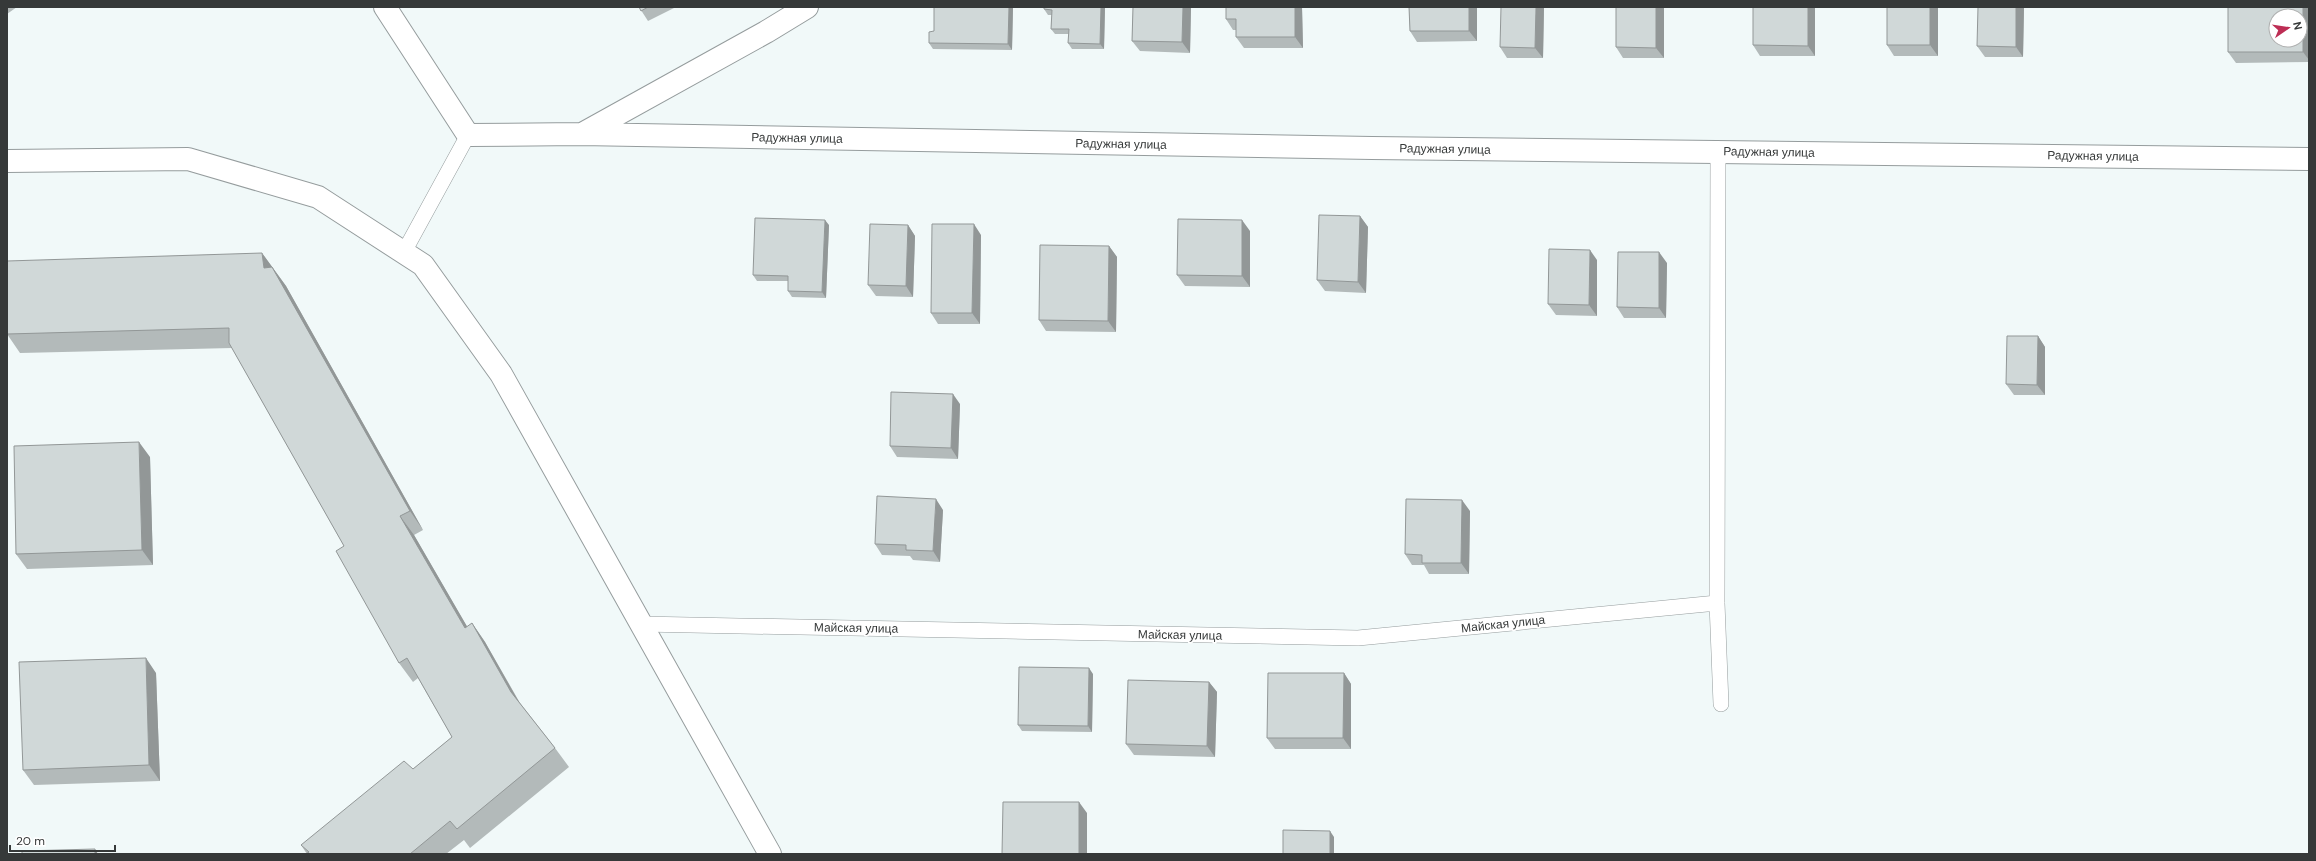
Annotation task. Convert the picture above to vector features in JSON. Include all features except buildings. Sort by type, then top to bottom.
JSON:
[{"type":"street","points":[[385,7],[468,135]]},
{"type":"street","points":[[581,134],[766,32],[807,7]]},
{"type":"street","name":"Радужная улица","points":[[468,135],[581,134],[1718,152],[2309,159]]},
{"type":"street","points":[[7,161],[188,159],[318,197],[423,265],[501,374],[770,854]]},
{"type":"lane","points":[[404,252],[468,135]]},
{"type":"lane","points":[[1718,152],[1717,603],[1721,704]]},
{"type":"lane","name":"Майская улица","points":[[641,624],[1358,638],[1717,603]]}]
